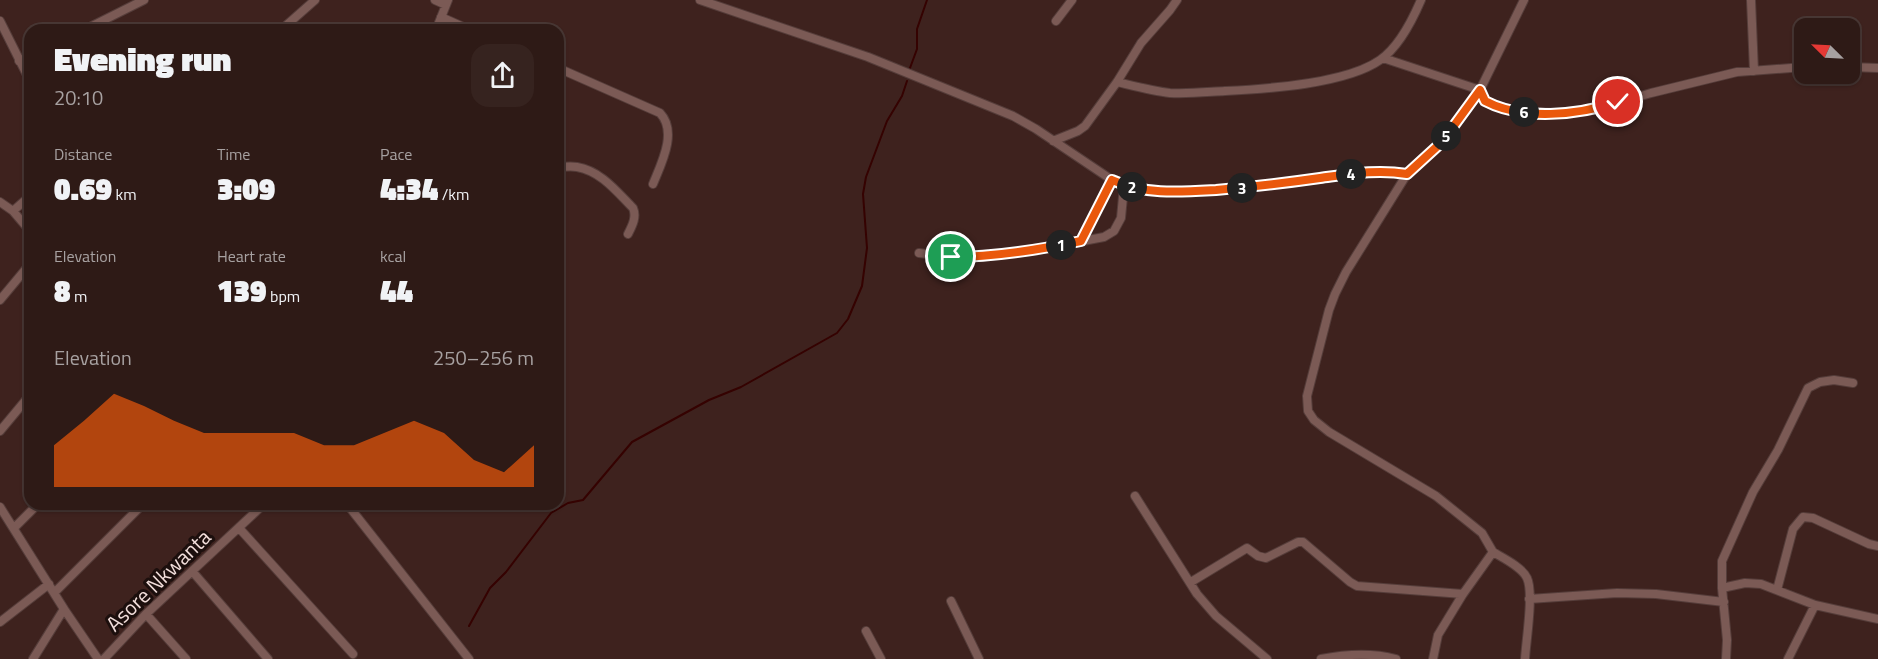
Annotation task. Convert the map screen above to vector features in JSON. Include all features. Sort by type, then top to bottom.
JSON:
[{"type":"street","points":[[96,24],[144,0]]},
{"type":"street","points":[[289,24],[315,0]]},
{"type":"street","points":[[435,0],[447,3],[438,24]]},
{"type":"street","points":[[700,0],[868,57],[1013,116],[1124,186],[1165,192],[1190,191],[1263,187],[1370,171],[1407,174]]},
{"type":"street","points":[[1056,21],[1072,0]]},
{"type":"street","points":[[1053,141],[1078,131],[1084,126],[1117,82],[1141,43],[1177,0]]},
{"type":"street","points":[[1117,82],[1167,93],[1179,93],[1277,88],[1344,75],[1369,67],[1383,58],[1395,45],[1421,0]]},
{"type":"street","points":[[1524,0],[1480,90],[1442,142],[1407,174],[1346,272],[1329,310],[1307,396],[1308,411],[1314,420],[1329,432],[1436,496],[1455,510],[1482,532],[1493,552],[1521,570],[1527,577],[1529,599],[1525,659]]},
{"type":"street","points":[[1751,0],[1754,71]]},
{"type":"street","points":[[441,17],[457,24]]},
{"type":"street","points":[[1,23],[24,70]]},
{"type":"street","points":[[1383,58],[1480,90],[1485,101],[1503,109],[1562,114],[1598,109],[1651,93],[1737,72],[1794,68]]},
{"type":"street","points":[[19,61],[24,59]]},
{"type":"street","points":[[1860,67],[1878,68]]},
{"type":"street","points":[[564,71],[660,113],[665,118],[667,140],[665,154],[653,184]]},
{"type":"street","points":[[564,167],[576,166],[603,178],[633,208],[634,219],[628,234]]},
{"type":"street","points":[[1081,241],[1112,180]]},
{"type":"street","points":[[919,253],[951,257],[979,257],[1041,249],[1104,237],[1114,231],[1121,218],[1124,186]]},
{"type":"street","points":[[0,202],[24,224]]},
{"type":"street","points":[[13,212],[24,202]]},
{"type":"street","points":[[0,300],[24,271]]},
{"type":"street","points":[[1726,659],[1722,561],[1753,492],[1778,450],[1808,388],[1820,382],[1834,380],[1853,383]]},
{"type":"street","points":[[0,431],[24,402]]},
{"type":"street","points":[[1136,496],[1197,594],[1216,616],[1267,659]]},
{"type":"street","points":[[0,507],[98,659]]},
{"type":"street","points":[[14,528],[32,510]]},
{"type":"street","points":[[54,593],[137,510]]},
{"type":"street","name":"Asore Nkwanta","points":[[104,659],[146,614],[258,510]]},
{"type":"street","points":[[352,510],[469,659]]},
{"type":"street","points":[[1778,590],[1793,529],[1803,517],[1813,518],[1878,546]]},
{"type":"street","points":[[239,528],[353,654]]},
{"type":"street","points":[[1191,582],[1247,548],[1258,556],[1266,558],[1298,542],[1303,542],[1344,578],[1358,586],[1463,594]]},
{"type":"street","points":[[1433,659],[1438,635],[1463,594],[1493,552]]},
{"type":"street","points":[[192,571],[268,659]]},
{"type":"street","points":[[1722,588],[1745,583],[1761,584],[1815,604],[1878,619]]},
{"type":"street","points":[[0,622],[49,584]]},
{"type":"street","points":[[1529,599],[1617,593],[1656,594],[1724,602]]},
{"type":"street","points":[[951,601],[979,659]]},
{"type":"street","points":[[1788,659],[1815,604]]},
{"type":"street","points":[[33,659],[64,609]]},
{"type":"street","points":[[146,614],[186,659]]},
{"type":"street","points":[[866,631],[880,659]]},
{"type":"street","points":[[1321,659],[1343,654],[1364,654],[1396,659]]},
{"type":"waterway","points":[[910,68],[917,49],[917,29],[927,0]]},
{"type":"waterway","points":[[564,505],[583,500],[632,442],[709,400],[741,387],[837,333],[848,319],[862,286],[867,248],[863,194],[866,177],[887,121],[902,96],[907,81]]},
{"type":"waterway","points":[[469,626],[490,588],[506,572],[551,513],[556,510]]},
{"type":"route","points":[[951,257],[979,257],[1081,241],[1112,180],[1124,186],[1165,192],[1263,187],[1370,171],[1407,174],[1442,142],[1480,90],[1485,101],[1513,111],[1562,114],[1598,109],[1618,102]]}]
